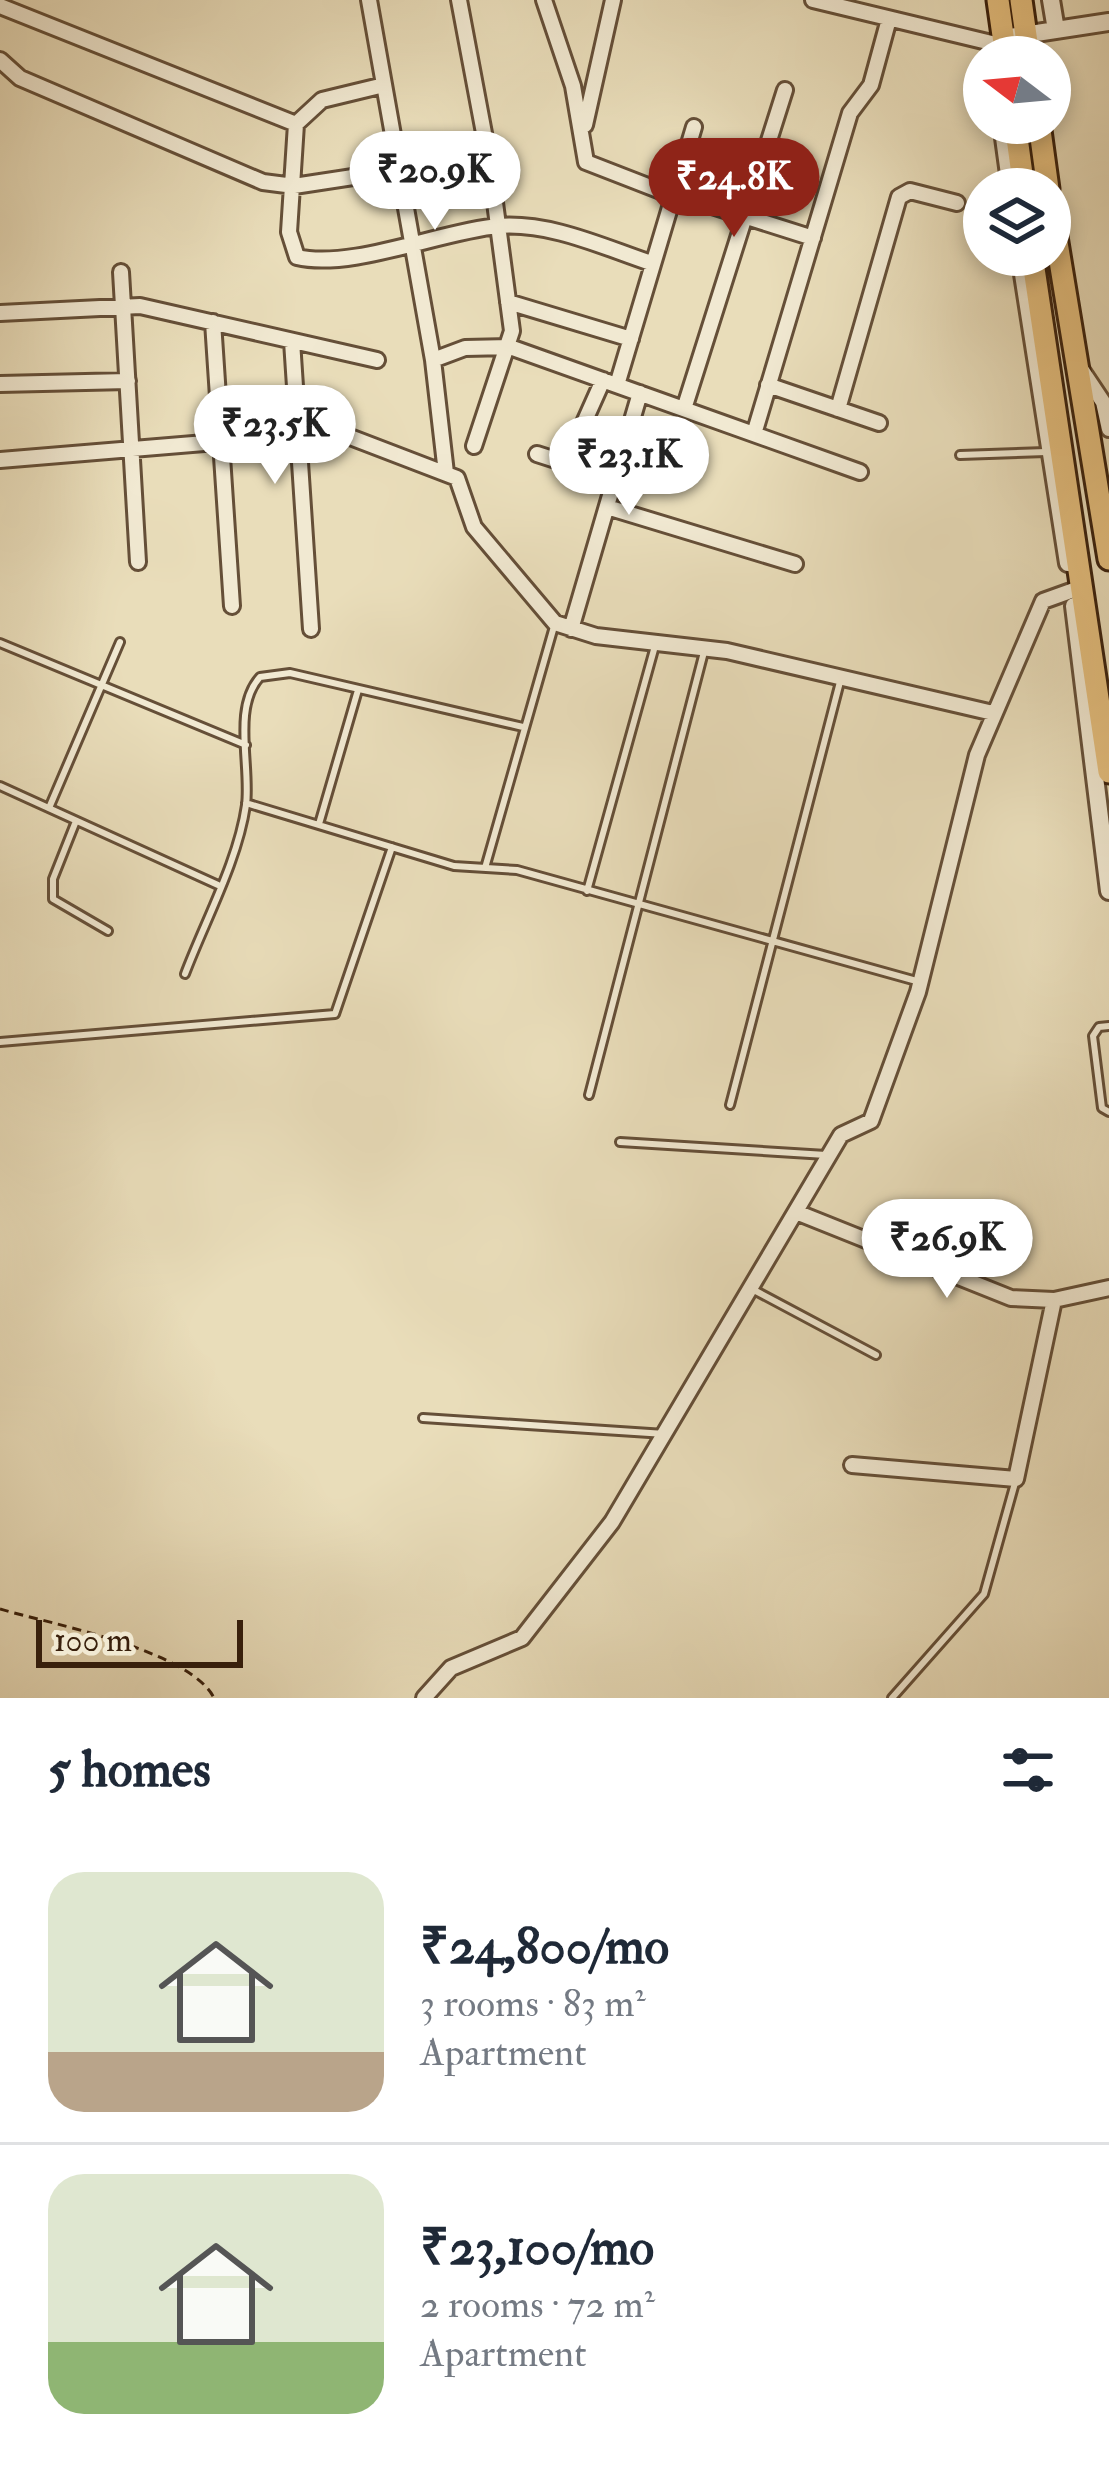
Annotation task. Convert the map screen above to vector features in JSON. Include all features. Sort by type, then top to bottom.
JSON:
[{"type":"highway","points":[[998,0],[1002,36]]},
{"type":"highway","points":[[1021,0],[1026,36]]},
{"type":"highway","points":[[1034,276],[1054,452],[1109,772]]},
{"type":"highway","points":[[1062,276],[1109,559]]},
{"type":"street","points":[[369,0],[433,360],[446,473]]},
{"type":"street","points":[[459,0],[499,226],[510,346],[474,446]]},
{"type":"street","points":[[544,0],[573,86],[581,142],[592,168],[812,238]]},
{"type":"street","points":[[581,142],[614,0]]},
{"type":"street","points":[[813,0],[963,39]]},
{"type":"street","points":[[1051,0],[1056,30]]},
{"type":"street","points":[[0,6],[296,124]]},
{"type":"street","points":[[754,434],[850,113],[871,85],[889,19]]},
{"type":"street","points":[[1046,36],[1109,22]]},
{"type":"street","points":[[0,60],[20,78],[241,174],[294,186],[399,170]]},
{"type":"street","points":[[384,85],[322,100],[296,124],[290,246],[297,257],[412,245],[499,226],[550,230],[651,263]]},
{"type":"street","points":[[685,409],[785,90]]},
{"type":"street","points":[[566,463],[631,339],[694,127]]},
{"type":"street","points":[[838,410],[899,197],[910,191],[957,203]]},
{"type":"street","points":[[121,272],[138,562]]},
{"type":"street","points":[[1024,276],[1054,452]]},
{"type":"street","points":[[508,302],[631,339]]},
{"type":"street","points":[[0,314],[123,306],[377,360]]},
{"type":"street","points":[[213,322],[232,606]]},
{"type":"street","points":[[292,340],[311,629]]},
{"type":"street","points":[[433,360],[465,348],[510,346],[860,472]]},
{"type":"street","points":[[1075,360],[1103,402],[1109,429]]},
{"type":"street","points":[[0,384],[128,381]]},
{"type":"street","points":[[768,385],[879,423]]},
{"type":"street","points":[[572,629],[640,393]]},
{"type":"street","points":[[0,460],[346,434],[460,482],[474,527],[554,623],[706,648],[993,713]]},
{"type":"street","points":[[537,454],[615,479]]},
{"type":"street","points":[[607,507],[795,564]]},
{"type":"street","points":[[424,1698],[451,1668],[522,1638],[612,1522],[842,1135],[871,1121],[920,982],[977,754],[1043,601],[1077,589],[1109,891]]},
{"type":"street","points":[[796,1212],[988,1291],[1022,1300],[1054,1300],[1109,1288]]},
{"type":"street","points":[[852,1465],[1016,1479],[1054,1300]]},
{"type":"lane","points":[[960,455],[1054,452]]},
{"type":"lane","points":[[485,868],[554,623]]},
{"type":"lane","points":[[49,808],[120,641]]},
{"type":"lane","points":[[0,643],[246,745]]},
{"type":"lane","points":[[587,891],[656,643]]},
{"type":"lane","points":[[589,1095],[635,904],[706,648]]},
{"type":"lane","points":[[185,974],[246,803],[249,689],[260,677],[290,673],[523,727]]},
{"type":"lane","points":[[730,1105],[841,677]]},
{"type":"lane","points":[[319,824],[358,690]]},
{"type":"lane","points":[[0,786],[218,884]]},
{"type":"lane","points":[[246,803],[454,866],[517,870],[920,982]]},
{"type":"lane","points":[[76,820],[53,879],[53,899],[108,932]]},
{"type":"lane","points":[[0,1042],[334,1014],[392,847]]},
{"type":"lane","points":[[1109,1026],[1099,1027],[1094,1036],[1102,1108],[1109,1112]]},
{"type":"lane","points":[[620,1142],[829,1156]]},
{"type":"lane","points":[[751,1288],[876,1355]]},
{"type":"lane","points":[[423,1418],[665,1434]]},
{"type":"lane","points":[[892,1698],[984,1594],[1016,1479]]},
{"type":"path","points":[[0,1609],[129,1647],[188,1671],[208,1685],[214,1698]]}]
